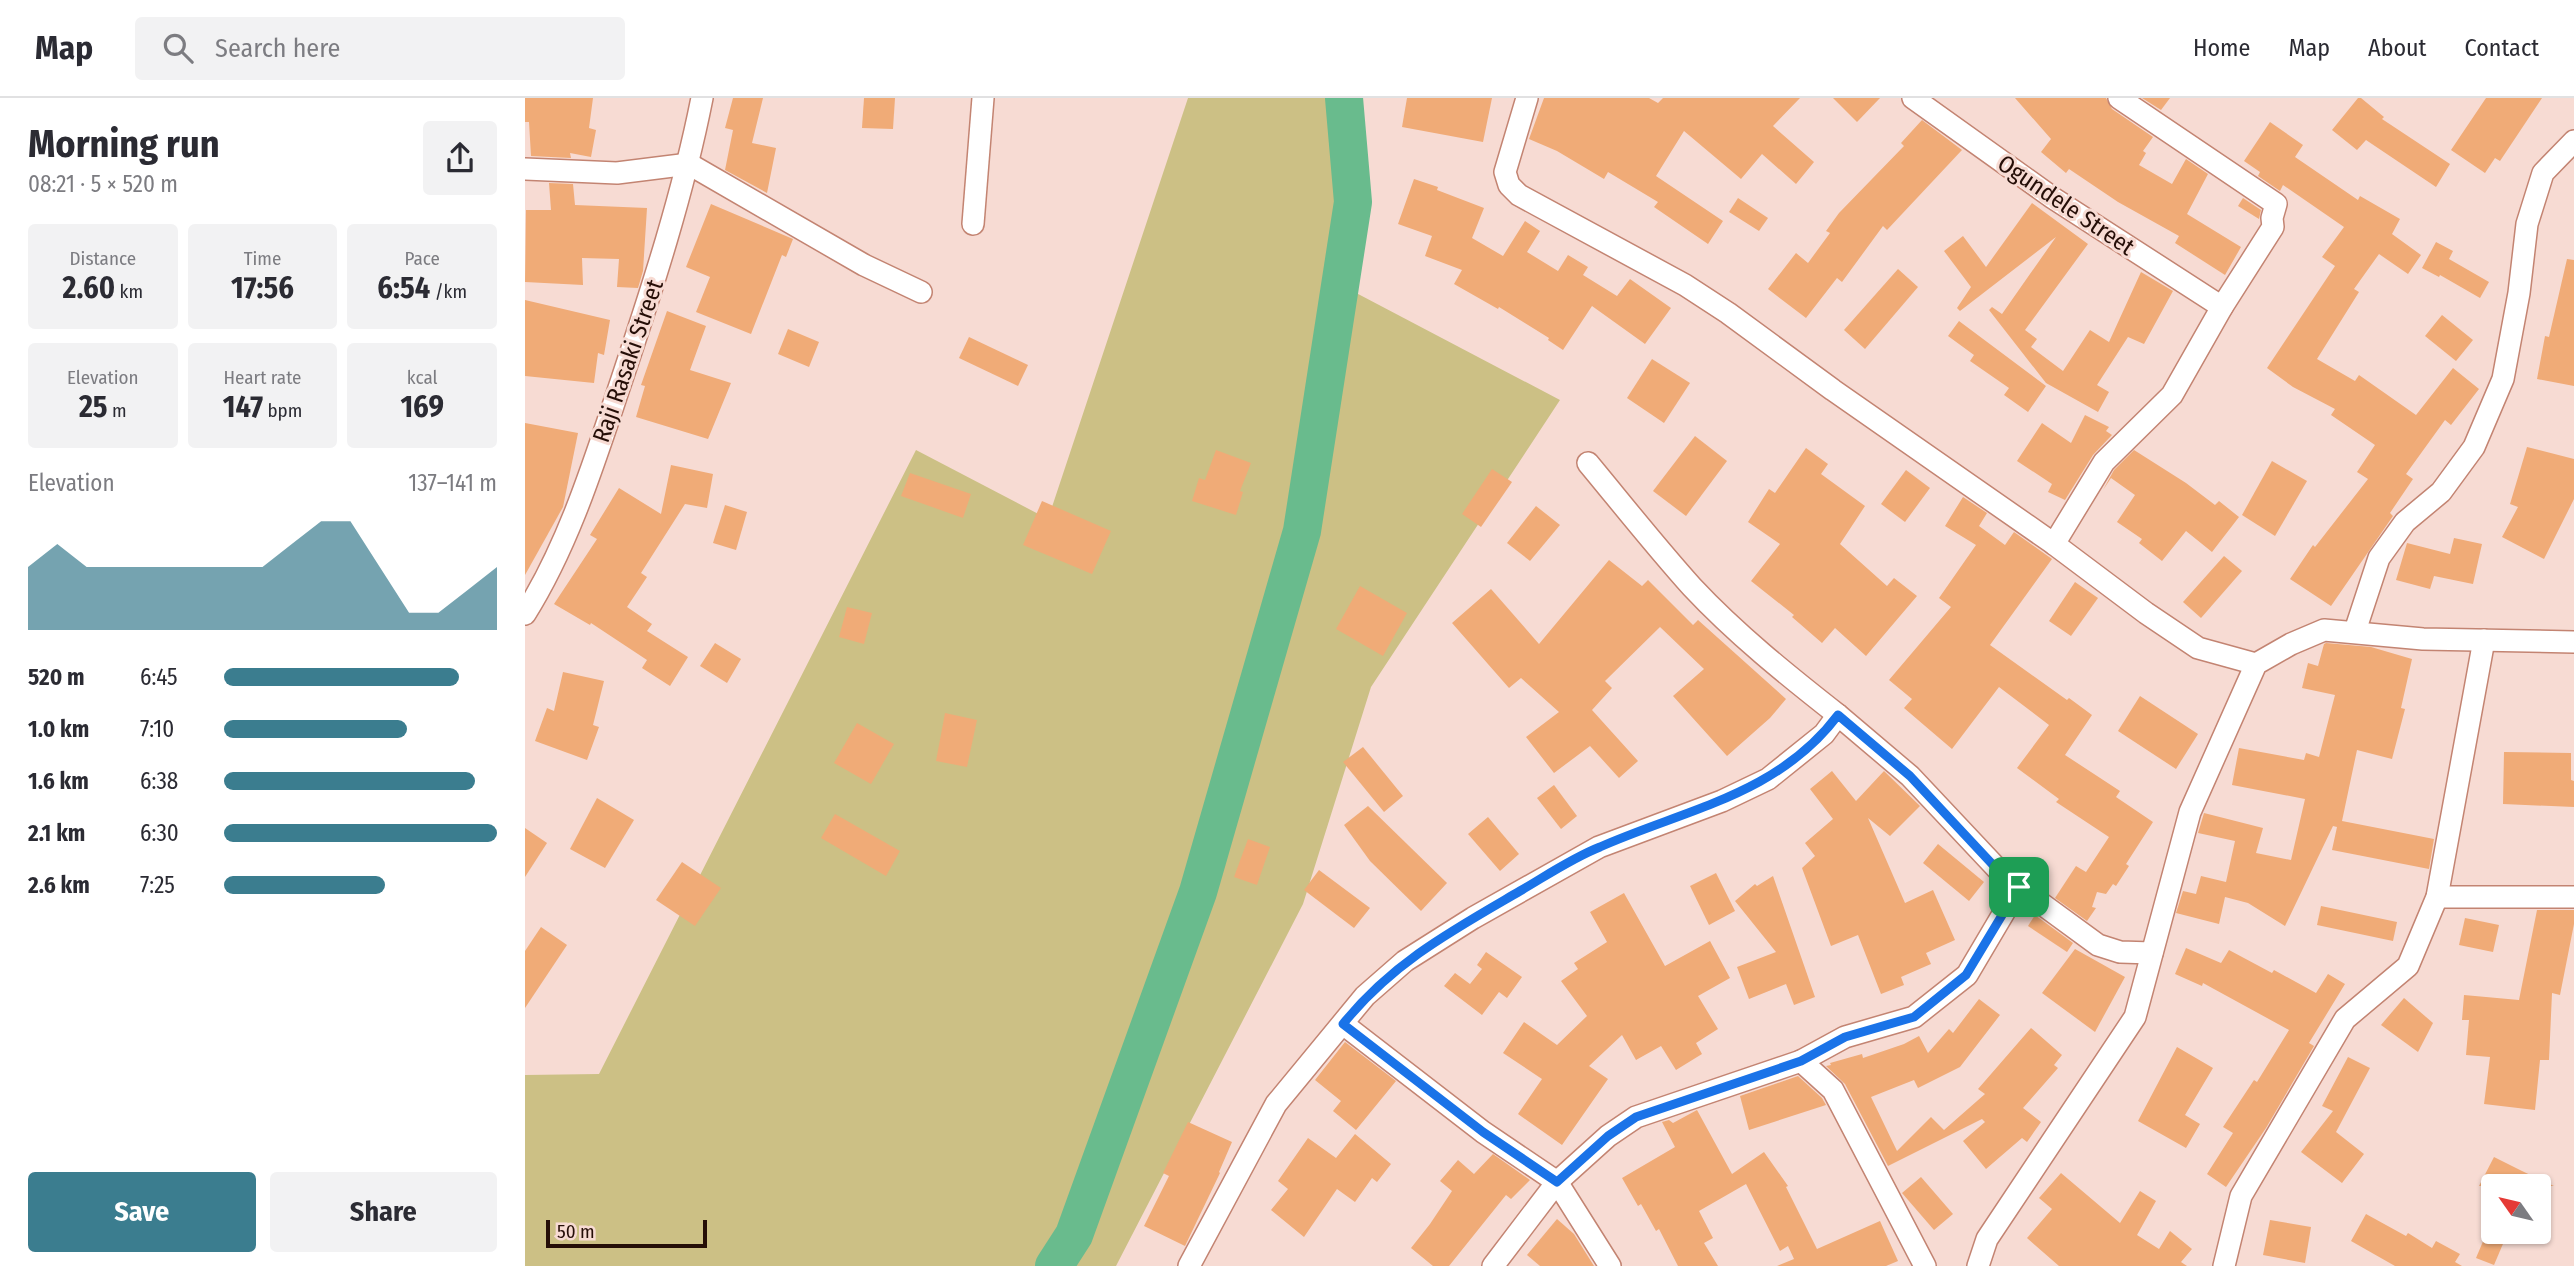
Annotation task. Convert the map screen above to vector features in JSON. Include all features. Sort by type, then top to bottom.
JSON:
[{"type":"street","name":"Raji Rasaki Street","points":[[525,614],[548,577],[603,438],[661,262],[689,164],[702,98]]},
{"type":"street","points":[[972,225],[983,98]]},
{"type":"street","points":[[1527,98],[1505,172],[1509,185],[1519,195],[1696,292],[2198,648],[2256,664]]},
{"type":"street","name":"Ogundele Street","points":[[1913,98],[2053,198],[2222,307]]},
{"type":"street","points":[[2054,544],[2104,462],[2172,395],[2222,307],[2273,227],[2272,218],[2276,204],[2119,98]]},
{"type":"street","points":[[2355,631],[2379,558],[2405,522],[2441,492],[2474,447],[2503,379],[2519,293],[2526,224],[2543,173],[2574,141]]},
{"type":"street","points":[[525,169],[617,173],[689,164],[864,265],[921,292]]},
{"type":"street","points":[[1588,463],[1691,586],[1722,617],[1789,677],[1910,776],[1994,866],[2098,945],[2120,952],[2153,953]]},
{"type":"street","points":[[1978,1266],[1987,1239],[2135,1017],[2190,812],[2256,664],[2291,644],[2324,630],[2423,639],[2574,642]]},
{"type":"street","points":[[2224,1266],[2241,1196],[2345,1019],[2408,966],[2437,897],[2484,640]]},
{"type":"street","points":[[1189,1266],[1276,1104],[1366,996],[1405,961],[1473,918],[1599,847],[1722,801],[1768,779],[1824,734],[1838,715]]},
{"type":"street","points":[[1493,1266],[1557,1182],[1608,1136],[1636,1117],[1801,1061],[1845,1037],[1914,1017],[1966,975],[2019,887]]},
{"type":"street","points":[[2437,897],[2574,897]]},
{"type":"street","points":[[1343,1024],[1483,1132],[1557,1182],[1610,1266]]},
{"type":"street","points":[[1801,1061],[1833,1090],[1925,1266]]},
{"type":"shaded area","points":[[1188,98],[1344,98],[1341,285],[1560,400],[1371,687],[1303,904],[1116,1266],[525,1266],[525,1075],[599,1074],[916,450],[1048,519]]},
{"type":"building","points":[[525,98],[593,98],[589,128],[596,130],[591,157],[570,153],[571,158],[531,156],[529,122],[525,122]]},
{"type":"building","points":[[733,98],[763,98],[752,143],[776,148],[767,193],[725,170],[733,130],[725,128]]},
{"type":"building","points":[[864,98],[895,98],[893,129],[862,128]]},
{"type":"building","points":[[1407,98],[1492,98],[1483,142],[1402,127]]},
{"type":"building","points":[[1544,98],[1649,98],[1658,103],[1663,98],[1800,98],[1773,126],[1814,162],[1796,184],[1762,154],[1741,179],[1684,131],[1656,176],[1723,221],[1708,244],[1654,207],[1658,202],[1608,172],[1604,179],[1557,151],[1529,139]]},
{"type":"building","points":[[1833,98],[1880,98],[1857,122]]},
{"type":"building","points":[[2015,98],[2106,98],[2112,109],[2153,137],[2143,151],[2146,153],[2139,165],[2172,184],[2186,159],[2208,174],[2187,214],[2241,247],[2225,275],[2175,243],[2179,236],[2118,202],[2069,169],[2066,173],[2041,152],[2051,139]]},
{"type":"building","points":[[2142,98],[2170,98],[2161,110]]},
{"type":"building","points":[[2358,98],[2384,117],[2382,119],[2450,164],[2436,187],[2366,140],[2357,150],[2332,130]]},
{"type":"building","points":[[2486,98],[2542,98],[2500,161],[2495,158],[2485,173],[2451,150]]},
{"type":"building","points":[[1922,120],[1962,150],[1887,230],[1883,226],[1842,282],[1837,278],[1806,318],[1768,289],[1796,253],[1808,263],[1830,233],[1826,231],[1839,213],[1904,146],[1901,143]]},
{"type":"building","points":[[2270,122],[2303,145],[2295,157],[2358,200],[2360,196],[2400,219],[2392,234],[2421,255],[2408,274],[2379,254],[2354,289],[2359,292],[2317,359],[2355,381],[2359,375],[2416,415],[2453,368],[2479,389],[2451,425],[2445,420],[2406,474],[2413,479],[2390,513],[2393,516],[2331,606],[2290,579],[2313,545],[2315,547],[2368,479],[2357,472],[2375,445],[2331,415],[2335,409],[2293,387],[2267,368],[2335,266],[2322,257],[2344,227],[2283,185],[2280,191],[2258,176],[2260,172],[2244,161]]},
{"type":"building","points":[[1414,179],[1484,208],[1472,238],[1503,256],[1525,221],[1540,231],[1527,252],[1558,271],[1568,255],[1588,267],[1583,275],[1617,296],[1630,279],[1671,308],[1645,344],[1592,306],[1563,350],[1548,340],[1549,338],[1499,307],[1498,309],[1454,284],[1462,270],[1425,256],[1432,236],[1398,224]]},
{"type":"building","points":[[549,183],[573,184],[575,205],[647,208],[643,271],[638,288],[617,287],[619,259],[582,258],[583,285],[525,282],[526,210],[551,210]]},
{"type":"building","points":[[1738,198],[1768,218],[1759,231],[1729,212]]},
{"type":"building","points":[[2243,198],[2261,210],[2259,219],[2238,206]]},
{"type":"building","points":[[2032,203],[2088,244],[2025,330],[2037,339],[2031,347],[2063,371],[2090,330],[2109,342],[2141,272],[2173,291],[2144,344],[2128,337],[2097,385],[2109,392],[2098,412],[2046,383],[1989,310],[1992,307],[2002,314],[2056,237],[1960,311],[1957,308],[1971,287],[1944,251],[1963,236],[1986,267]]},
{"type":"building","points":[[711,204],[793,239],[786,257],[782,255],[751,334],[696,312],[710,277],[686,267]]},
{"type":"building","points":[[2436,242],[2453,251],[2449,259],[2489,282],[2480,298],[2422,268]]},
{"type":"building","points":[[2567,259],[2574,260],[2574,386],[2537,379],[2545,336],[2549,337]]},
{"type":"building","points":[[1898,269],[1918,287],[1865,349],[1844,330]]},
{"type":"building","points":[[525,300],[610,320],[604,355],[598,353],[594,383],[525,376]]},
{"type":"building","points":[[667,311],[706,326],[690,370],[731,383],[708,439],[636,417],[645,386],[641,385]]},
{"type":"building","points":[[2442,315],[2473,340],[2456,361],[2425,336]]},
{"type":"building","points":[[1959,321],[2046,386],[2028,412],[2004,395],[2009,388],[1970,361],[1974,355],[1948,336]]},
{"type":"building","points":[[788,329],[819,342],[809,367],[778,354]]},
{"type":"building","points":[[969,337],[1028,365],[1018,386],[959,358]]},
{"type":"building","points":[[1652,359],[1690,383],[1664,423],[1627,398]]},
{"type":"building","points":[[2085,415],[2109,427],[2106,431],[2112,435],[2093,455],[2065,500],[2048,492],[2052,484],[2017,461],[2042,423],[2071,443]]},
{"type":"building","points":[[525,423],[578,433],[563,507],[525,575]]},
{"type":"building","points":[[1695,436],[1727,461],[1686,516],[1653,491]]},
{"type":"building","points":[[2527,447],[2574,459],[2574,499],[2544,559],[2502,537],[2518,507],[2510,504]]},
{"type":"building","points":[[1806,448],[1828,464],[1821,474],[1865,506],[1840,544],[1887,586],[1894,578],[1917,596],[1866,656],[1835,628],[1822,643],[1792,617],[1794,615],[1751,581],[1780,544],[1748,522],[1769,489],[1775,493]]},
{"type":"building","points":[[1216,450],[1251,463],[1240,491],[1243,492],[1236,515],[1192,501],[1199,478],[1205,480]]},
{"type":"building","points":[[2134,450],[2215,505],[2219,501],[2239,517],[2212,552],[2186,531],[2162,561],[2139,543],[2142,539],[2117,522],[2135,495],[2111,478],[2103,490],[2114,470]]},
{"type":"building","points":[[2272,461],[2307,481],[2275,536],[2242,515]]},
{"type":"building","points":[[671,465],[713,474],[707,508],[685,504],[641,573],[647,577],[627,607],[652,624],[647,631],[688,657],[670,686],[642,668],[647,660],[591,623],[590,625],[554,604],[597,539],[590,535],[619,488],[661,514]]},
{"type":"building","points":[[1492,469],[1512,482],[1481,527],[1462,514]]},
{"type":"building","points":[[1906,470],[1930,488],[1905,522],[1881,504]]},
{"type":"building","points":[[910,473],[971,494],[963,518],[901,496]]},
{"type":"building","points":[[1963,497],[1987,513],[1979,526],[2005,545],[2014,532],[2052,559],[1990,645],[2092,715],[2065,755],[2120,791],[2116,797],[2153,822],[2126,864],[2129,866],[2116,886],[2113,884],[2106,894],[2097,892],[2092,907],[2096,908],[2087,921],[2055,898],[2076,866],[2086,872],[2109,837],[2056,802],[2059,799],[2017,768],[2049,725],[1999,687],[1952,749],[1904,708],[1912,699],[1889,680],[1951,607],[1939,598],[1976,545],[1945,526]]},
{"type":"building","points":[[1042,501],[1111,531],[1092,574],[1023,545]]},
{"type":"building","points":[[725,505],[747,512],[736,550],[713,543]]},
{"type":"building","points":[[1536,506],[1560,525],[1530,561],[1507,543]]},
{"type":"building","points":[[2454,538],[2482,544],[2473,584],[2434,576],[2430,589],[2396,580],[2407,543],[2450,554]]},
{"type":"building","points":[[2224,556],[2242,571],[2201,618],[2183,602]]},
{"type":"building","points":[[1609,560],[1642,586],[1648,580],[1693,625],[1698,620],[1786,699],[1770,718],[1727,756],[1673,696],[1704,669],[1660,627],[1605,681],[1612,688],[1592,710],[1638,761],[1619,778],[1590,746],[1554,773],[1526,737],[1559,712],[1521,678],[1509,688],[1452,623],[1491,589],[1539,644]]},
{"type":"building","points":[[2075,582],[2098,598],[2071,636],[2049,621]]},
{"type":"building","points":[[1360,586],[1407,613],[1383,656],[1336,629]]},
{"type":"building","points":[[847,607],[872,613],[864,644],[839,637]]},
{"type":"building","points":[[715,643],[741,659],[727,683],[700,666]]},
{"type":"building","points":[[2326,643],[2371,647],[2412,659],[2401,708],[2405,709],[2392,759],[2357,750],[2342,821],[2434,839],[2429,869],[2332,850],[2337,827],[2333,826],[2285,926],[2248,903],[2225,897],[2219,924],[2176,913],[2183,891],[2196,894],[2201,876],[2226,882],[2235,841],[2198,833],[2204,813],[2263,828],[2256,853],[2291,860],[2305,799],[2232,785],[2239,748],[2304,760],[2306,753],[2319,757],[2335,695],[2302,688],[2308,663],[2318,666]]},
{"type":"building","points":[[563,672],[604,681],[593,725],[599,727],[587,760],[535,741],[547,708],[554,711]]},
{"type":"building","points":[[2140,696],[2198,734],[2176,769],[2118,731]]},
{"type":"building","points":[[945,713],[977,720],[967,767],[936,761]]},
{"type":"building","points":[[857,723],[894,744],[871,784],[834,763]]},
{"type":"building","points":[[1363,747],[1403,796],[1384,812],[1343,762]]},
{"type":"building","points":[[2504,752],[2571,753],[2574,807],[2503,804]]},
{"type":"building","points":[[1832,771],[1856,801],[1884,771],[1920,806],[1890,836],[1868,818],[1905,903],[1933,890],[1955,940],[1926,953],[1931,964],[1901,977],[1904,985],[1881,994],[1858,935],[1831,946],[1802,868],[1815,856],[1805,843],[1833,819],[1810,789]]},
{"type":"building","points":[[1554,785],[1577,816],[1561,829],[1537,798]]},
{"type":"building","points":[[597,798],[634,820],[605,868],[570,849]]},
{"type":"building","points":[[1368,806],[1447,883],[1421,911],[1370,861],[1344,825]]},
{"type":"building","points":[[835,814],[900,851],[886,876],[821,838]]},
{"type":"building","points":[[1488,817],[1519,854],[1500,871],[1468,834]]},
{"type":"building","points":[[525,828],[547,843],[525,877]]},
{"type":"building","points":[[1248,839],[1270,847],[1257,885],[1234,877]]},
{"type":"building","points":[[1938,844],[1984,882],[1969,901],[1923,863]]},
{"type":"building","points":[[682,862],[721,888],[695,926],[656,900]]},
{"type":"building","points":[[1319,870],[1370,908],[1354,928],[1304,890]]},
{"type":"building","points":[[1716,873],[1735,911],[1709,925],[1690,886]]},
{"type":"building","points":[[1773,876],[1815,997],[1794,1005],[1786,984],[1749,999],[1737,967],[1776,952],[1735,901],[1755,884],[1757,886]]},
{"type":"building","points":[[1624,893],[1665,966],[1710,941],[1730,978],[1698,996],[1718,1029],[1696,1043],[1702,1054],[1676,1070],[1661,1046],[1636,1060],[1622,1035],[1589,1066],[1608,1079],[1562,1145],[1518,1114],[1542,1079],[1503,1053],[1524,1022],[1557,1045],[1587,1016],[1561,981],[1578,969],[1574,963],[1607,942],[1590,912]]},
{"type":"building","points":[[2321,906],[2397,922],[2393,941],[2317,925]]},
{"type":"building","points":[[2537,910],[2574,910],[2574,924],[2560,995],[2552,993],[2549,1060],[2540,1060],[2535,1110],[2484,1104],[2490,1057],[2466,1055],[2469,1020],[2462,1020],[2464,995],[2519,1000]]},
{"type":"building","points":[[2035,915],[2073,943],[2067,952],[2028,926]]},
{"type":"building","points":[[2465,918],[2499,925],[2493,952],[2459,945]]},
{"type":"building","points":[[541,927],[567,945],[525,1008],[525,951]]},
{"type":"building","points":[[2186,948],[2221,963],[2229,950],[2316,993],[2328,974],[2345,984],[2309,1043],[2314,1046],[2266,1128],[2226,1187],[2207,1174],[2233,1133],[2223,1127],[2254,1080],[2257,1082],[2289,1030],[2203,983],[2202,986],[2175,974]]},
{"type":"building","points":[[2075,949],[2125,977],[2095,1032],[2042,993]]},
{"type":"building","points":[[1486,952],[1522,977],[1507,998],[1499,992],[1482,1015],[1444,986],[1455,973],[1470,984],[1482,969],[1477,965]]},
{"type":"building","points":[[2404,998],[2433,1023],[2418,1052],[2381,1025]]},
{"type":"building","points":[[1979,999],[2000,1015],[1960,1067],[1918,1088],[1914,1080],[1871,1097],[1897,1151],[1931,1117],[1944,1130],[1985,1094],[1978,1089],[2031,1028],[2062,1055],[2054,1065],[2058,1068],[2023,1108],[2041,1122],[2027,1142],[2022,1138],[1986,1169],[1963,1141],[1985,1122],[1982,1119],[1888,1166],[1845,1084],[1826,1066],[1862,1054],[1863,1058],[1919,1036],[1928,1053],[1949,1029],[1953,1033]]},
{"type":"building","points":[[1345,1042],[1396,1081],[1356,1130],[1333,1111],[1341,1101],[1315,1080]]},
{"type":"building","points":[[2177,1047],[2213,1068],[2185,1115],[2200,1124],[2186,1148],[2138,1121]]},
{"type":"building","points":[[2348,1057],[2370,1068],[2336,1132],[2364,1154],[2342,1183],[2301,1152],[2333,1111],[2322,1106]]},
{"type":"building","points":[[1798,1076],[1826,1105],[1749,1130],[1740,1096]]},
{"type":"building","points":[[1697,1110],[1732,1174],[1764,1152],[1788,1186],[1786,1187],[1817,1249],[1880,1221],[1898,1261],[1886,1266],[1777,1266],[1794,1259],[1788,1246],[1780,1251],[1746,1184],[1699,1211],[1713,1238],[1704,1243],[1718,1266],[1678,1266],[1659,1229],[1656,1231],[1622,1178],[1675,1147],[1662,1122],[1669,1120],[1673,1123]]},
{"type":"building","points":[[1188,1122],[1232,1142],[1185,1246],[1144,1226],[1169,1176],[1163,1173]]},
{"type":"building","points":[[1355,1134],[1391,1164],[1377,1182],[1372,1178],[1355,1202],[1337,1189],[1304,1237],[1271,1210],[1288,1189],[1278,1181],[1308,1138],[1336,1158]]},
{"type":"building","points":[[1493,1154],[1530,1180],[1511,1199],[1506,1195],[1449,1266],[1433,1266],[1411,1248],[1452,1191],[1440,1181],[1458,1160],[1474,1174]]},
{"type":"building","points":[[2494,1157],[2528,1174],[2485,1174]]},
{"type":"building","points":[[2061,1173],[2120,1223],[2140,1191],[2156,1201],[2137,1235],[2159,1249],[2170,1231],[2192,1249],[2181,1262],[2187,1266],[2059,1266],[2027,1238],[2052,1209],[2039,1198]]},
{"type":"building","points":[[1921,1177],[1953,1214],[1934,1230],[1902,1193]]},
{"type":"building","points":[[2366,1214],[2406,1236],[2408,1233],[2432,1248],[2436,1241],[2460,1254],[2455,1262],[2462,1266],[2395,1266],[2351,1241]]},
{"type":"building","points":[[1557,1219],[1574,1234],[1594,1266],[1540,1266],[1527,1255]]},
{"type":"building","points":[[2270,1220],[2311,1227],[2305,1263],[2263,1255]]},
{"type":"building","points":[[2482,1244],[2503,1244],[2494,1265],[2476,1258]]},
{"type":"waterway","points":[[1054,1266],[1074,1235],[1198,892],[1302,531],[1353,202],[1344,98]]},
{"type":"route","points":[[1838,715],[1910,776],[1994,866],[2019,887],[1966,975],[1914,1017],[1845,1037],[1801,1061],[1636,1117],[1608,1136],[1557,1182],[1483,1132],[1343,1024],[1366,996],[1405,961],[1473,918],[1599,847],[1722,801],[1768,779],[1824,734],[1838,715]]}]
